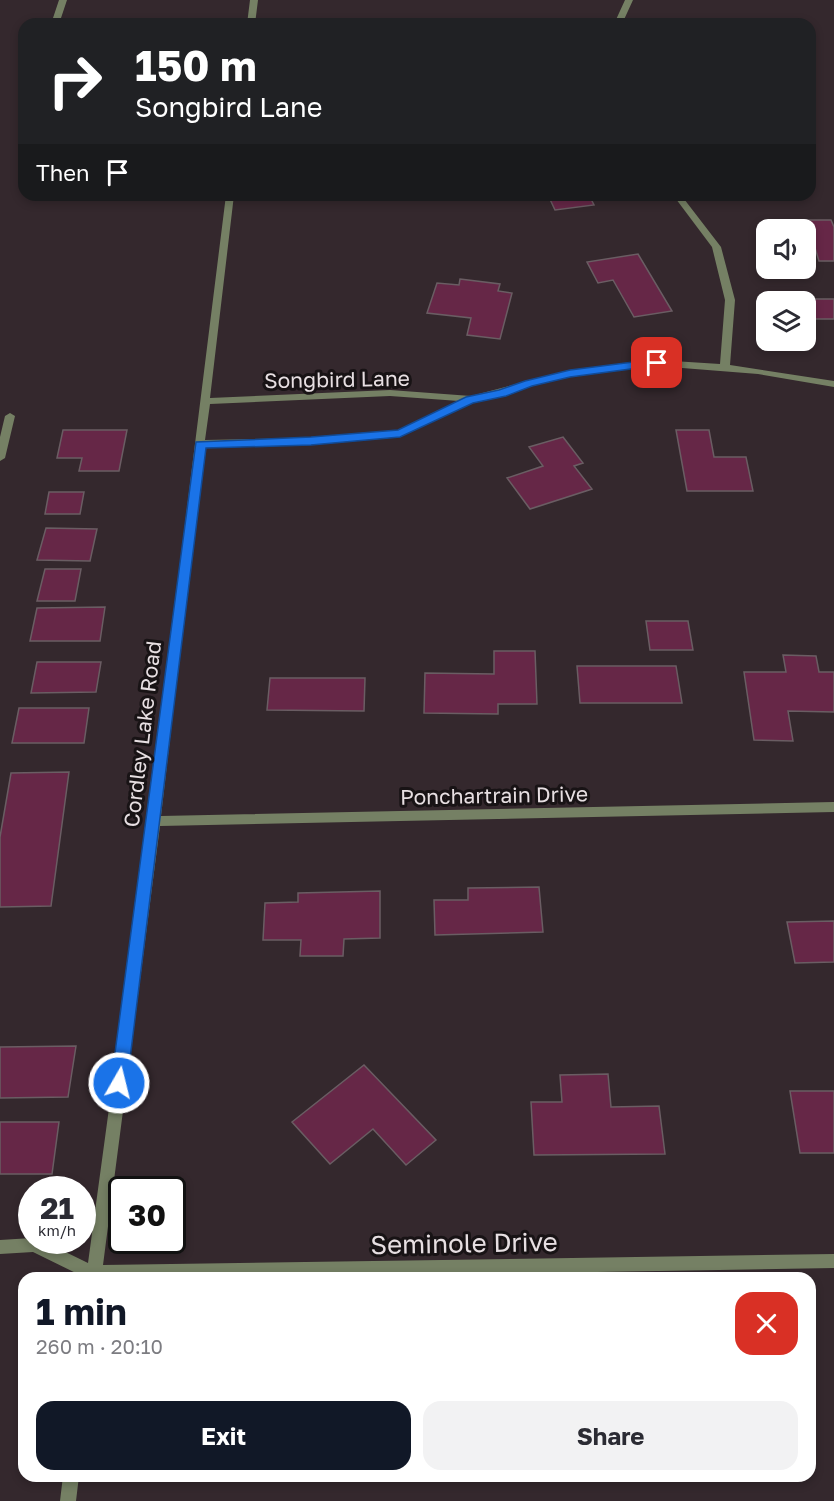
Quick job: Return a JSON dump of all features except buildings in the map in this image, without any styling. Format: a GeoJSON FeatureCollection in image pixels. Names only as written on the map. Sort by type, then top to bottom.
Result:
{"type":"FeatureCollection","features":[{"type":"Feature","properties":{"kind":"street"},"geometry":{"type":"LineString","coordinates":[[57,18],[63,0]]}},
{"type":"Feature","properties":{"kind":"street"},"geometry":{"type":"LineString","coordinates":[[252,18],[254,0]]}},
{"type":"Feature","properties":{"kind":"street"},"geometry":{"type":"LineString","coordinates":[[621,18],[629,0]]}},
{"type":"Feature","properties":{"kind":"street","name":"Cordley Lake Road"},"geometry":{"type":"LineString","coordinates":[[94,1272],[154,821],[229,201]]}},
{"type":"Feature","properties":{"kind":"street"},"geometry":{"type":"LineString","coordinates":[[681,201],[716,247],[730,300],[725,367]]}},
{"type":"Feature","properties":{"kind":"street","name":"Songbird Lane"},"geometry":{"type":"LineString","coordinates":[[201,444],[311,441],[400,433],[470,400],[570,373],[657,363],[725,367],[834,384]]}},
{"type":"Feature","properties":{"kind":"street","name":"Songbird Lane"},"geometry":{"type":"LineString","coordinates":[[206,401],[390,393],[470,400]]}},
{"type":"Feature","properties":{"kind":"street"},"geometry":{"type":"LineString","coordinates":[[0,458],[10,416]]}},
{"type":"Feature","properties":{"kind":"street","name":"Ponchartrain Drive"},"geometry":{"type":"LineString","coordinates":[[154,821],[834,807]]}},
{"type":"Feature","properties":{"kind":"street"},"geometry":{"type":"LineString","coordinates":[[0,1246],[34,1245],[88,1272]]}},
{"type":"Feature","properties":{"kind":"street","name":"Seminole Drive"},"geometry":{"type":"LineString","coordinates":[[253,1272],[834,1261]]}},
{"type":"Feature","properties":{"kind":"street"},"geometry":{"type":"LineString","coordinates":[[68,1501],[70,1482]]}},
{"type":"Feature","properties":{"kind":"route"},"geometry":{"type":"LineString","coordinates":[[119,1083],[201,444],[311,441],[400,433],[470,400],[502,393],[529,383],[570,373],[657,363]]}}]}
